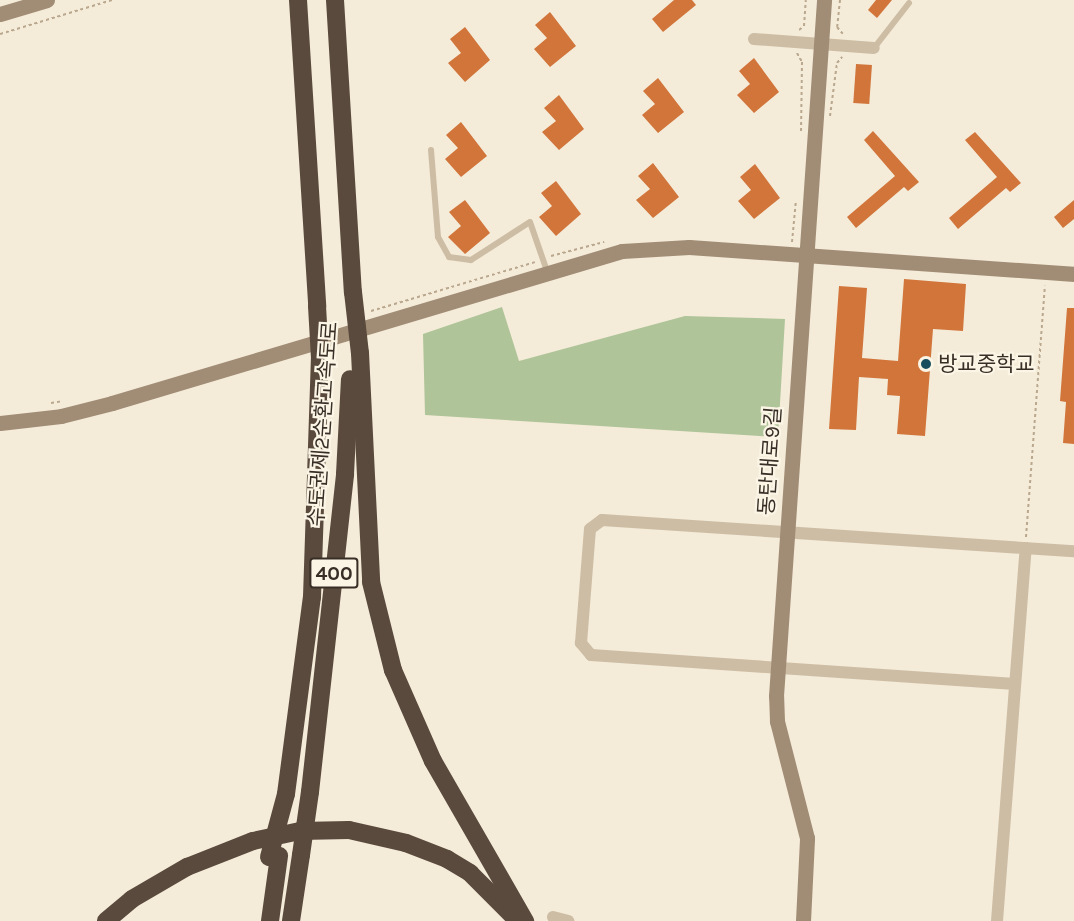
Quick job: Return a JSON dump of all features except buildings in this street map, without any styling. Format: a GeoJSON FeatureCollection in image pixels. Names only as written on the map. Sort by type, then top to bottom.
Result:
{"type":"FeatureCollection","features":[{"type":"Feature","properties":{"kind":"highway","name":"수도권제2순환고속도로"},"geometry":{"type":"LineString","coordinates":[[274,857],[286,794],[312,597],[320,358],[298,0]]}},
{"type":"Feature","properties":{"kind":"highway"},"geometry":{"type":"LineString","coordinates":[[335,0],[355,353],[371,582],[393,670],[433,761],[525,921]]}},
{"type":"Feature","properties":{"kind":"highway","name":"수도권제2순환고속도로"},"geometry":{"type":"LineString","coordinates":[[291,921],[310,792],[345,474],[355,353]]}},
{"type":"Feature","properties":{"kind":"highway"},"geometry":{"type":"LineString","coordinates":[[106,921],[132,899],[187,867],[254,841],[300,831],[349,830],[406,843],[447,859],[470,873],[518,921]]}},
{"type":"Feature","properties":{"kind":"highway"},"geometry":{"type":"LineString","coordinates":[[258,921],[274,857]]}},
{"type":"Feature","properties":{"kind":"highway"},"geometry":{"type":"LineString","coordinates":[[270,921],[274,857]]}},
{"type":"Feature","properties":{"kind":"street"},"geometry":{"type":"LineString","coordinates":[[0,14],[47,0]]}},
{"type":"Feature","properties":{"kind":"street","name":"동탄대로9길"},"geometry":{"type":"LineString","coordinates":[[803,921],[807,838],[777,721],[777,668],[804,255],[823,45],[824,0]]}},
{"type":"Feature","properties":{"kind":"street"},"geometry":{"type":"LineString","coordinates":[[754,39],[874,48]]}},
{"type":"Feature","properties":{"kind":"street"},"geometry":{"type":"LineString","coordinates":[[0,423],[61,416],[112,403],[547,271],[649,248],[804,255],[1074,274]]}},
{"type":"Feature","properties":{"kind":"street"},"geometry":{"type":"LineString","coordinates":[[1015,684],[591,656],[581,643],[594,523],[787,532],[1074,551]]}},
{"type":"Feature","properties":{"kind":"street"},"geometry":{"type":"LineString","coordinates":[[997,921],[1026,548]]}},
{"type":"Feature","properties":{"kind":"street"},"geometry":{"type":"LineString","coordinates":[[553,917],[568,921]]}},
{"type":"Feature","properties":{"kind":"lane"},"geometry":{"type":"LineString","coordinates":[[874,48],[909,3]]}},
{"type":"Feature","properties":{"kind":"lane"},"geometry":{"type":"LineString","coordinates":[[431,150],[438,237],[450,257],[471,260],[530,222],[547,271]]}},
{"type":"Feature","properties":{"kind":"path"},"geometry":{"type":"LineString","coordinates":[[0,33],[112,0]]}},
{"type":"Feature","properties":{"kind":"path"},"geometry":{"type":"LineString","coordinates":[[799,30],[804,26],[806,0]]}},
{"type":"Feature","properties":{"kind":"path"},"geometry":{"type":"LineString","coordinates":[[840,0],[837,27],[844,34]]}},
{"type":"Feature","properties":{"kind":"path"},"geometry":{"type":"LineString","coordinates":[[797,56],[802,62],[802,139]]}},
{"type":"Feature","properties":{"kind":"path"},"geometry":{"type":"LineString","coordinates":[[829,122],[837,63],[842,58]]}},
{"type":"Feature","properties":{"kind":"path"},"geometry":{"type":"LineString","coordinates":[[781,241],[792,242],[796,196]]}},
{"type":"Feature","properties":{"kind":"path"},"geometry":{"type":"LineString","coordinates":[[365,313],[608,241]]}},
{"type":"Feature","properties":{"kind":"path"},"geometry":{"type":"LineString","coordinates":[[1026,548],[1045,286]]}},
{"type":"Feature","properties":{"kind":"path"},"geometry":{"type":"LineString","coordinates":[[42,405],[69,400]]}},
{"type":"Feature","properties":{"kind":"green space"},"geometry":{"type":"Polygon","coordinates":[[[502,307],[519,361],[685,316],[785,319],[778,437],[425,415],[423,334],[502,307]]]}},
{"type":"Feature","properties":{"kind":"place","name":"방교중학교"},"geometry":{"type":"Point","coordinates":[926,364]}}]}
